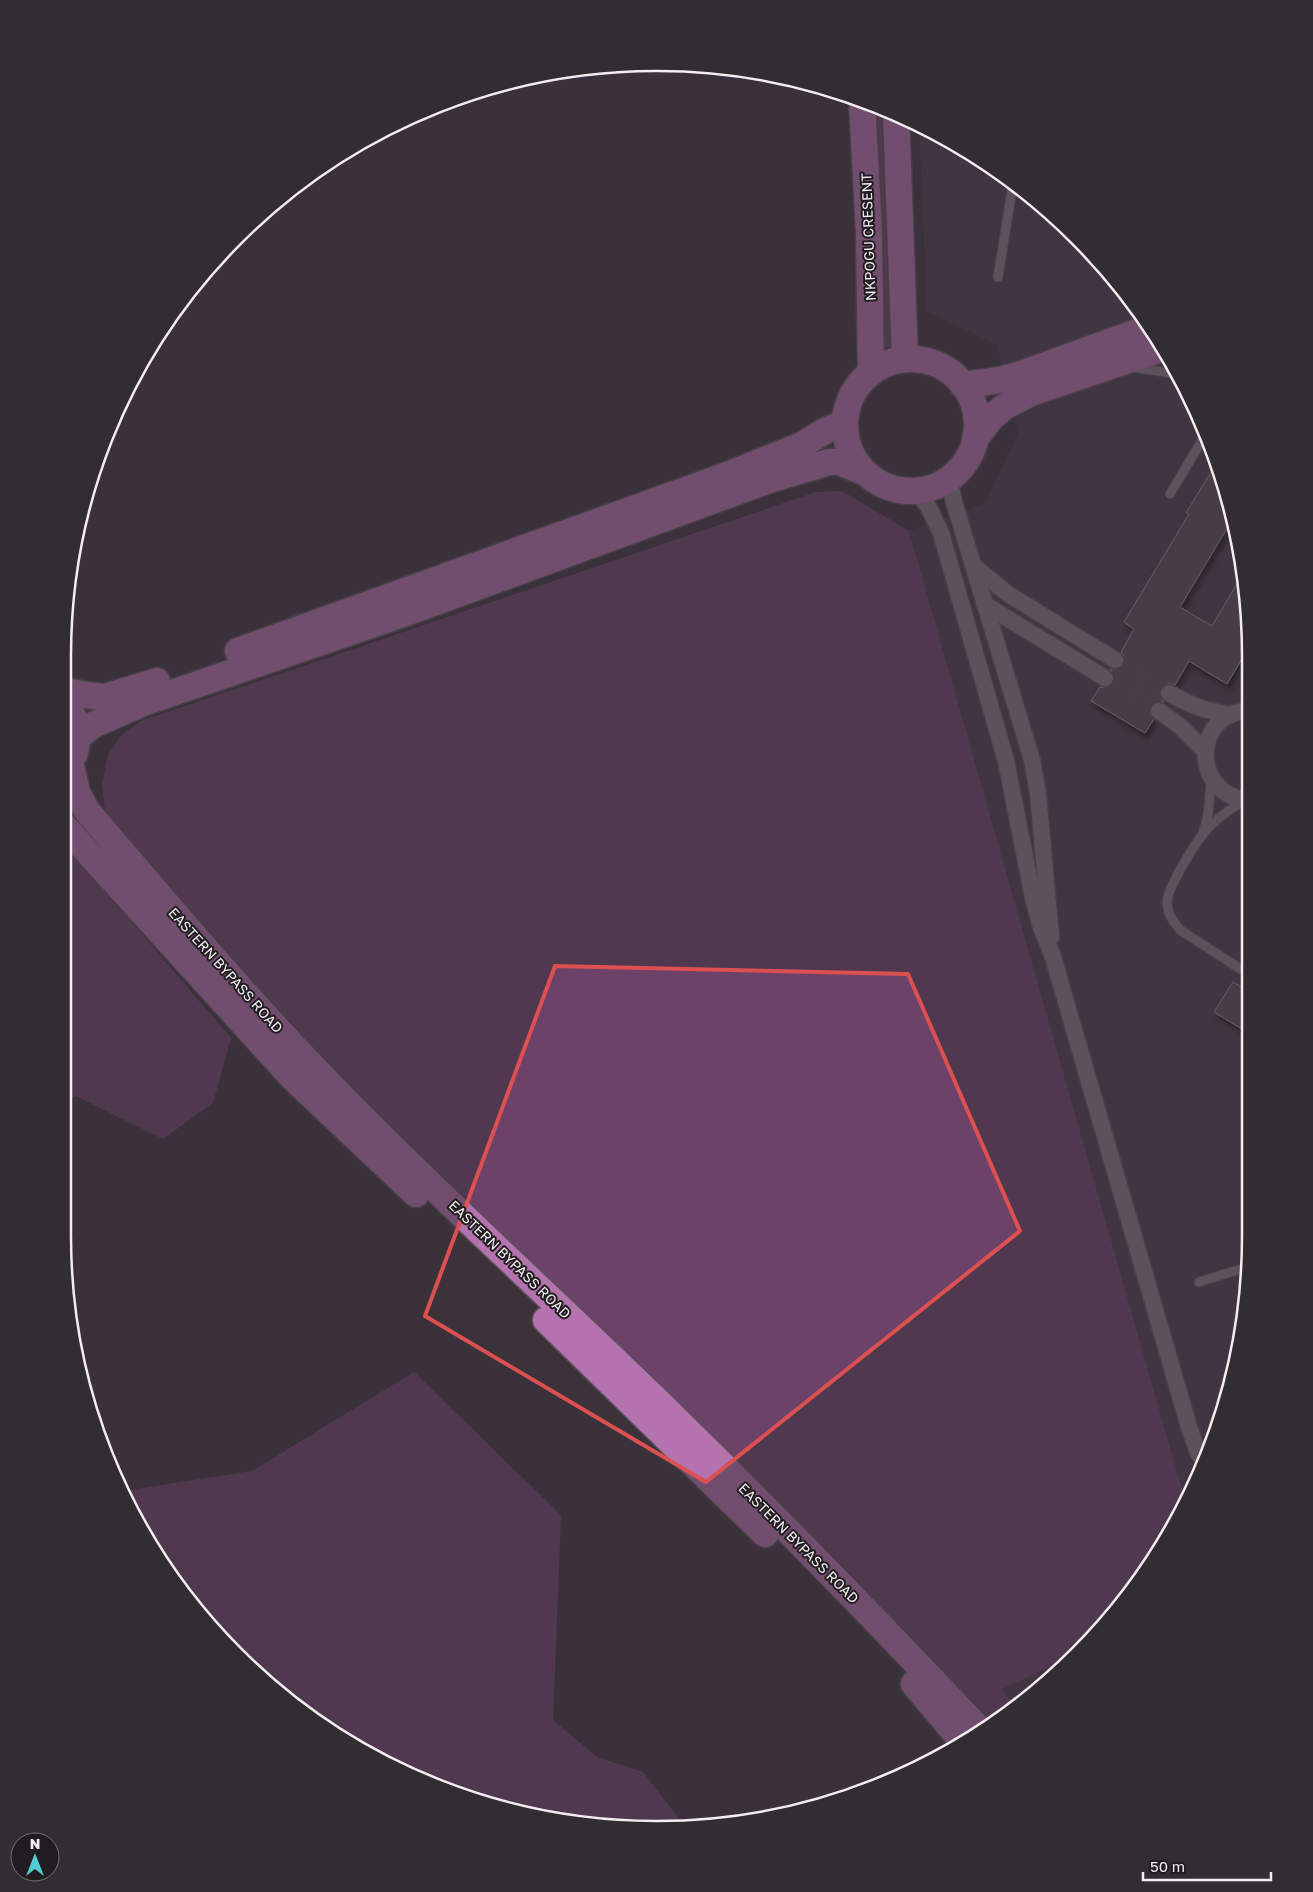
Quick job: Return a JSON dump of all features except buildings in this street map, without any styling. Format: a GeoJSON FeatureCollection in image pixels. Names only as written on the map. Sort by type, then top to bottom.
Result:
{"type":"FeatureCollection","features":[{"type":"Feature","properties":{"kind":"main road","name":"NKPOGU CRESENT"},"geometry":{"type":"LineString","coordinates":[[862,109],[868,233],[871,373]]}},
{"type":"Feature","properties":{"kind":"main road"},"geometry":{"type":"LineString","coordinates":[[896,123],[905,360]]}},
{"type":"Feature","properties":{"kind":"main road"},"geometry":{"type":"LineString","coordinates":[[964,386],[1000,380],[1024,373],[1142,330]]}},
{"type":"Feature","properties":{"kind":"main road"},"geometry":{"type":"LineString","coordinates":[[975,439],[991,418],[1004,407],[1031,392],[1155,351]]}},
{"type":"Feature","properties":{"kind":"main road"},"geometry":{"type":"LineString","coordinates":[[905,360],[919,360],[938,365],[955,376],[964,386],[974,406],[977,428],[975,439],[965,462],[949,479],[936,485],[916,490],[888,486],[876,481],[866,473],[854,458],[845,432],[847,408],[852,394],[860,383],[881,366],[905,360]]}},
{"type":"Feature","properties":{"kind":"main road"},"geometry":{"type":"LineString","coordinates":[[71,692],[105,697],[151,683],[722,477],[802,445],[823,432],[845,422]]}},
{"type":"Feature","properties":{"kind":"main road"},"geometry":{"type":"LineString","coordinates":[[77,738],[93,725],[142,703],[406,613],[769,480],[829,462],[839,462],[866,473]]}},
{"type":"Feature","properties":{"kind":"main road"},"geometry":{"type":"LineString","coordinates":[[71,714],[74,719],[77,738],[71,758]]}},
{"type":"Feature","properties":{"kind":"main road","name":"EASTERN BYPASS ROAD"},"geometry":{"type":"LineString","coordinates":[[71,781],[87,811],[241,989],[306,1059],[408,1162],[660,1404],[771,1514],[976,1726]]}},
{"type":"Feature","properties":{"kind":"main road","name":"EASTERN BYPASS ROAD"},"geometry":{"type":"LineString","coordinates":[[71,834],[293,1078],[485,1259],[804,1572],[903,1672],[958,1736]]}},
{"type":"Feature","properties":{"kind":"street"},"geometry":{"type":"LineString","coordinates":[[949,479],[1032,760],[1038,794],[1053,957]]}},
{"type":"Feature","properties":{"kind":"street"},"geometry":{"type":"LineString","coordinates":[[916,490],[929,508],[941,533],[1006,761],[1040,927],[1053,957],[1189,1428],[1199,1455]]}},
{"type":"Feature","properties":{"kind":"street"},"geometry":{"type":"LineString","coordinates":[[974,567],[1008,594],[1115,660]]}},
{"type":"Feature","properties":{"kind":"street"},"geometry":{"type":"LineString","coordinates":[[955,581],[986,606],[1105,678]]}},
{"type":"Feature","properties":{"kind":"street"},"geometry":{"type":"LineString","coordinates":[[1170,693],[1192,706],[1208,712],[1242,711]]}},
{"type":"Feature","properties":{"kind":"street"},"geometry":{"type":"LineString","coordinates":[[1159,711],[1180,726],[1205,751]]}},
{"type":"Feature","properties":{"kind":"street"},"geometry":{"type":"LineString","coordinates":[[1242,712],[1218,723],[1209,736],[1205,751],[1206,766],[1211,778],[1224,792],[1242,799]]}},
{"type":"Feature","properties":{"kind":"lane"},"geometry":{"type":"LineString","coordinates":[[998,277],[1012,191]]}},
{"type":"Feature","properties":{"kind":"lane"},"geometry":{"type":"LineString","coordinates":[[1115,364],[1167,372]]}},
{"type":"Feature","properties":{"kind":"lane"},"geometry":{"type":"LineString","coordinates":[[1170,494],[1201,442]]}},
{"type":"Feature","properties":{"kind":"lane"},"geometry":{"type":"LineString","coordinates":[[1211,778],[1208,815],[1203,834],[1173,883],[1167,902],[1173,922],[1180,930],[1242,970]]}},
{"type":"Feature","properties":{"kind":"lane"},"geometry":{"type":"LineString","coordinates":[[1203,834],[1231,809],[1242,803]]}},
{"type":"Feature","properties":{"kind":"lane"},"geometry":{"type":"LineString","coordinates":[[1199,1282],[1240,1269]]}},
{"type":"Feature","properties":{"kind":"highlighted area"},"geometry":{"type":"Polygon","coordinates":[[[555,966],[908,974],[1020,1231],[706,1482],[425,1316],[555,966]]]}},
{"type":"Feature","properties":{"kind":"shaded area"},"geometry":{"type":"Polygon","coordinates":[[[874,114],[881,117],[890,326],[896,345],[880,349],[874,114]]]}},
{"type":"Feature","properties":{"kind":"shaded area"},"geometry":{"type":"Polygon","coordinates":[[[919,134],[982,170],[1013,192],[1070,243],[1121,300],[1163,364],[1197,433],[1211,468],[1231,542],[1237,580],[1242,656],[1242,1235],[1237,1312],[1231,1350],[1211,1424],[1182,1491],[909,531],[986,503],[1018,432],[997,345],[927,311],[919,134]]]}},
{"type":"Feature","properties":{"kind":"shaded area"},"geometry":{"type":"Polygon","coordinates":[[[842,491],[909,531],[1182,1491],[1143,1561],[1097,1621],[1053,1665],[1002,1689],[1012,1701],[981,1723],[390,1144],[141,868],[105,810],[102,784],[108,755],[122,734],[141,721],[816,492],[842,491]]]}},
{"type":"Feature","properties":{"kind":"shaded area"},"geometry":{"type":"Polygon","coordinates":[[[71,851],[231,1038],[213,1103],[163,1139],[76,1096],[71,1098],[71,851]]]}},
{"type":"Feature","properties":{"kind":"shaded area"},"geometry":{"type":"Polygon","coordinates":[[[414,1372],[561,1515],[553,1720],[597,1757],[643,1772],[680,1820],[656,1821],[580,1816],[542,1810],[468,1790],[398,1760],[364,1742],[300,1700],[243,1649],[192,1592],[150,1528],[130,1490],[252,1471],[414,1372]]]}},
{"type":"Feature","properties":{"kind":"shaded area"},"geometry":{"type":"Polygon","coordinates":[[[1054,1665],[1011,1701],[1001,1689],[1054,1665]]]}},
{"type":"Feature","properties":{"kind":"tunnel"},"geometry":{"type":"LineString","coordinates":[[1115,660],[1169,693]]}},
{"type":"Feature","properties":{"kind":"tunnel"},"geometry":{"type":"LineString","coordinates":[[1105,678],[1159,711]]}}]}
